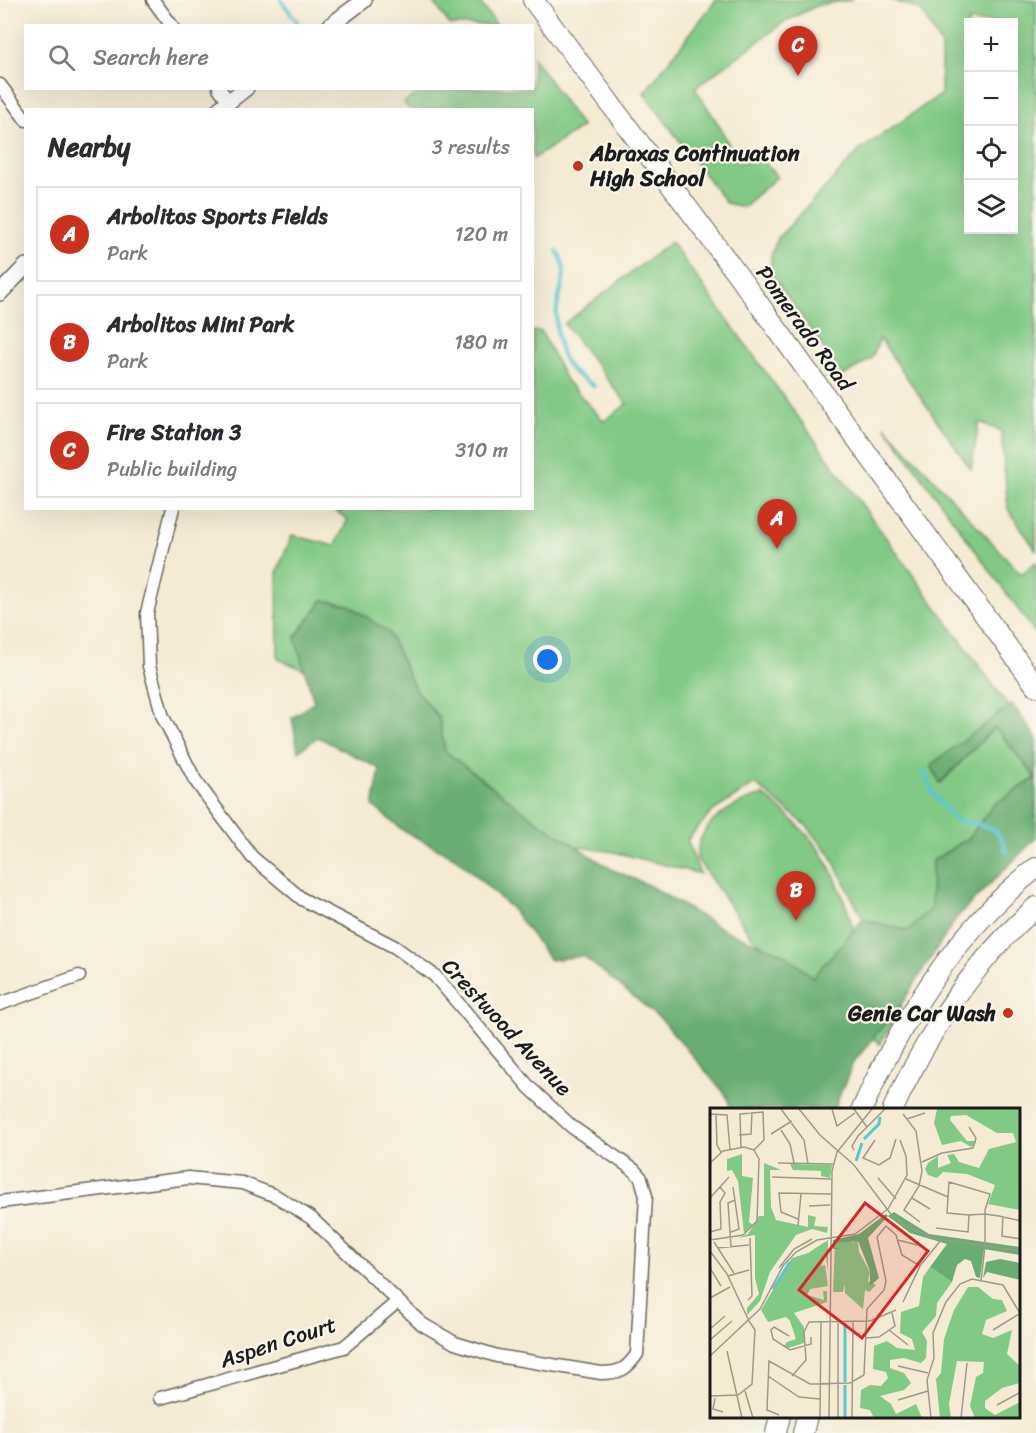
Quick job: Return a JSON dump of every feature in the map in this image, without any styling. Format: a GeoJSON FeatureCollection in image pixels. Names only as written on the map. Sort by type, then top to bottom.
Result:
{"type":"FeatureCollection","features":[{"type":"Feature","properties":{"kind":"main road","name":"Pomerado Road"},"geometry":{"type":"LineString","coordinates":[[533,0],[737,274],[1036,686]]}},
{"type":"Feature","properties":{"kind":"main road"},"geometry":{"type":"LineString","coordinates":[[862,1108],[896,1038],[943,965],[994,907],[1036,867]]}},
{"type":"Feature","properties":{"kind":"main road"},"geometry":{"type":"LineString","coordinates":[[893,1108],[921,1052],[950,1006],[1001,942],[1036,907]]}},
{"type":"Feature","properties":{"kind":"main road"},"geometry":{"type":"LineString","coordinates":[[776,1433],[780,1418]]}},
{"type":"Feature","properties":{"kind":"main road"},"geometry":{"type":"LineString","coordinates":[[803,1433],[807,1418]]}},
{"type":"Feature","properties":{"kind":"street"},"geometry":{"type":"LineString","coordinates":[[153,0],[171,24]]}},
{"type":"Feature","properties":{"kind":"street"},"geometry":{"type":"LineString","coordinates":[[333,24],[364,0]]}},
{"type":"Feature","properties":{"kind":"street"},"geometry":{"type":"LineString","coordinates":[[0,85],[24,117]]}},
{"type":"Feature","properties":{"kind":"street"},"geometry":{"type":"LineString","coordinates":[[220,90],[224,106],[244,90]]}},
{"type":"Feature","properties":{"kind":"street"},"geometry":{"type":"LineString","coordinates":[[0,293],[24,268]]}},
{"type":"Feature","properties":{"kind":"street","name":"Crestwood Avenue"},"geometry":{"type":"LineString","coordinates":[[173,510],[147,614],[149,666],[164,717],[195,780],[252,857],[302,899],[395,947],[435,976],[529,1087],[572,1127],[625,1162],[641,1178],[646,1196],[640,1326],[637,1354],[629,1367],[617,1373],[601,1373],[497,1356],[455,1343],[422,1324],[397,1302]]}},
{"type":"Feature","properties":{"kind":"street"},"geometry":{"type":"LineString","coordinates":[[0,1004],[79,976]]}},
{"type":"Feature","properties":{"kind":"street"},"geometry":{"type":"LineString","coordinates":[[0,1202],[188,1178],[242,1183],[276,1196],[311,1218],[397,1302]]}},
{"type":"Feature","properties":{"kind":"street","name":"Aspen Court"},"geometry":{"type":"LineString","coordinates":[[160,1398],[344,1347],[397,1302]]}},
{"type":"Feature","properties":{"kind":"green space"},"geometry":{"type":"Polygon","coordinates":[[[432,0],[478,0],[496,24],[449,24],[432,0]]]}},
{"type":"Feature","properties":{"kind":"green space"},"geometry":{"type":"Polygon","coordinates":[[[716,0],[852,0],[818,5],[786,21],[695,88],[720,127],[738,163],[761,158],[777,177],[743,207],[726,203],[644,93],[716,0]]]}},
{"type":"Feature","properties":{"kind":"green space"},"geometry":{"type":"Polygon","coordinates":[[[892,0],[1036,0],[1036,550],[1008,509],[1001,431],[979,422],[971,469],[880,339],[871,359],[843,376],[771,273],[771,255],[778,238],[860,150],[941,94],[941,46],[921,10],[892,0]]]}},
{"type":"Feature","properties":{"kind":"green space"},"geometry":{"type":"Polygon","coordinates":[[[534,58],[582,127],[534,158],[534,108],[409,108],[404,103],[423,90],[534,90],[534,58]]]}},
{"type":"Feature","properties":{"kind":"green space"},"geometry":{"type":"Polygon","coordinates":[[[671,242],[1009,707],[941,783],[995,727],[1036,778],[993,805],[969,838],[932,861],[931,908],[908,931],[863,919],[830,854],[807,826],[755,784],[713,811],[687,840],[700,874],[614,852],[575,846],[534,819],[445,751],[439,718],[415,689],[388,632],[349,605],[323,600],[295,637],[305,670],[278,659],[277,572],[292,535],[335,546],[348,519],[334,510],[534,510],[534,331],[541,331],[566,380],[604,421],[627,404],[564,324],[671,242]]]}},
{"type":"Feature","properties":{"kind":"green space"},"geometry":{"type":"Polygon","coordinates":[[[885,426],[1021,574],[1036,562],[1036,634],[885,426]]]}},
{"type":"Feature","properties":{"kind":"green space"},"geometry":{"type":"Polygon","coordinates":[[[323,600],[349,605],[388,632],[415,689],[439,718],[445,751],[534,819],[611,869],[648,885],[724,930],[782,953],[813,977],[863,919],[908,931],[931,908],[932,861],[969,838],[993,805],[1036,778],[1036,838],[957,917],[904,1000],[853,1063],[834,1108],[731,1108],[726,1095],[662,1020],[583,956],[550,960],[512,909],[456,858],[404,831],[373,806],[380,769],[318,737],[298,751],[292,718],[314,702],[295,638],[323,600]]]}},
{"type":"Feature","properties":{"kind":"green space"},"geometry":{"type":"Polygon","coordinates":[[[1012,704],[1036,737],[1036,778],[995,727],[940,783],[931,765],[1012,704]]]}},
{"type":"Feature","properties":{"kind":"green space"},"geometry":{"type":"Polygon","coordinates":[[[763,795],[796,823],[824,857],[841,893],[863,955],[871,969],[902,1006],[880,1044],[751,936],[697,859],[698,847],[709,825],[739,803],[763,795]]]}},
{"type":"Feature","properties":{"kind":"waterway"},"geometry":{"type":"LineString","coordinates":[[281,0],[298,23]]}},
{"type":"Feature","properties":{"kind":"waterway"},"geometry":{"type":"LineString","coordinates":[[557,251],[564,272],[556,316],[560,349],[571,370],[594,386]]}},
{"type":"Feature","properties":{"kind":"waterway"},"geometry":{"type":"LineString","coordinates":[[925,771],[932,792],[955,820],[994,830],[999,835],[1006,851]]}},
{"type":"Feature","properties":{"kind":"place","name":"Fire Station 3"},"geometry":{"type":"Point","coordinates":[798,76]}},
{"type":"Feature","properties":{"kind":"place","name":"Abraxas Continuation High School"},"geometry":{"type":"Point","coordinates":[578,166]}},
{"type":"Feature","properties":{"kind":"place","name":"Arbolitos Sports Fields"},"geometry":{"type":"Point","coordinates":[777,549]}},
{"type":"Feature","properties":{"kind":"place","name":"Arbolitos Mini Park"},"geometry":{"type":"Point","coordinates":[796,921]}},
{"type":"Feature","properties":{"kind":"place","name":"Genie Car Wash"},"geometry":{"type":"Point","coordinates":[1008,1013]}}]}
